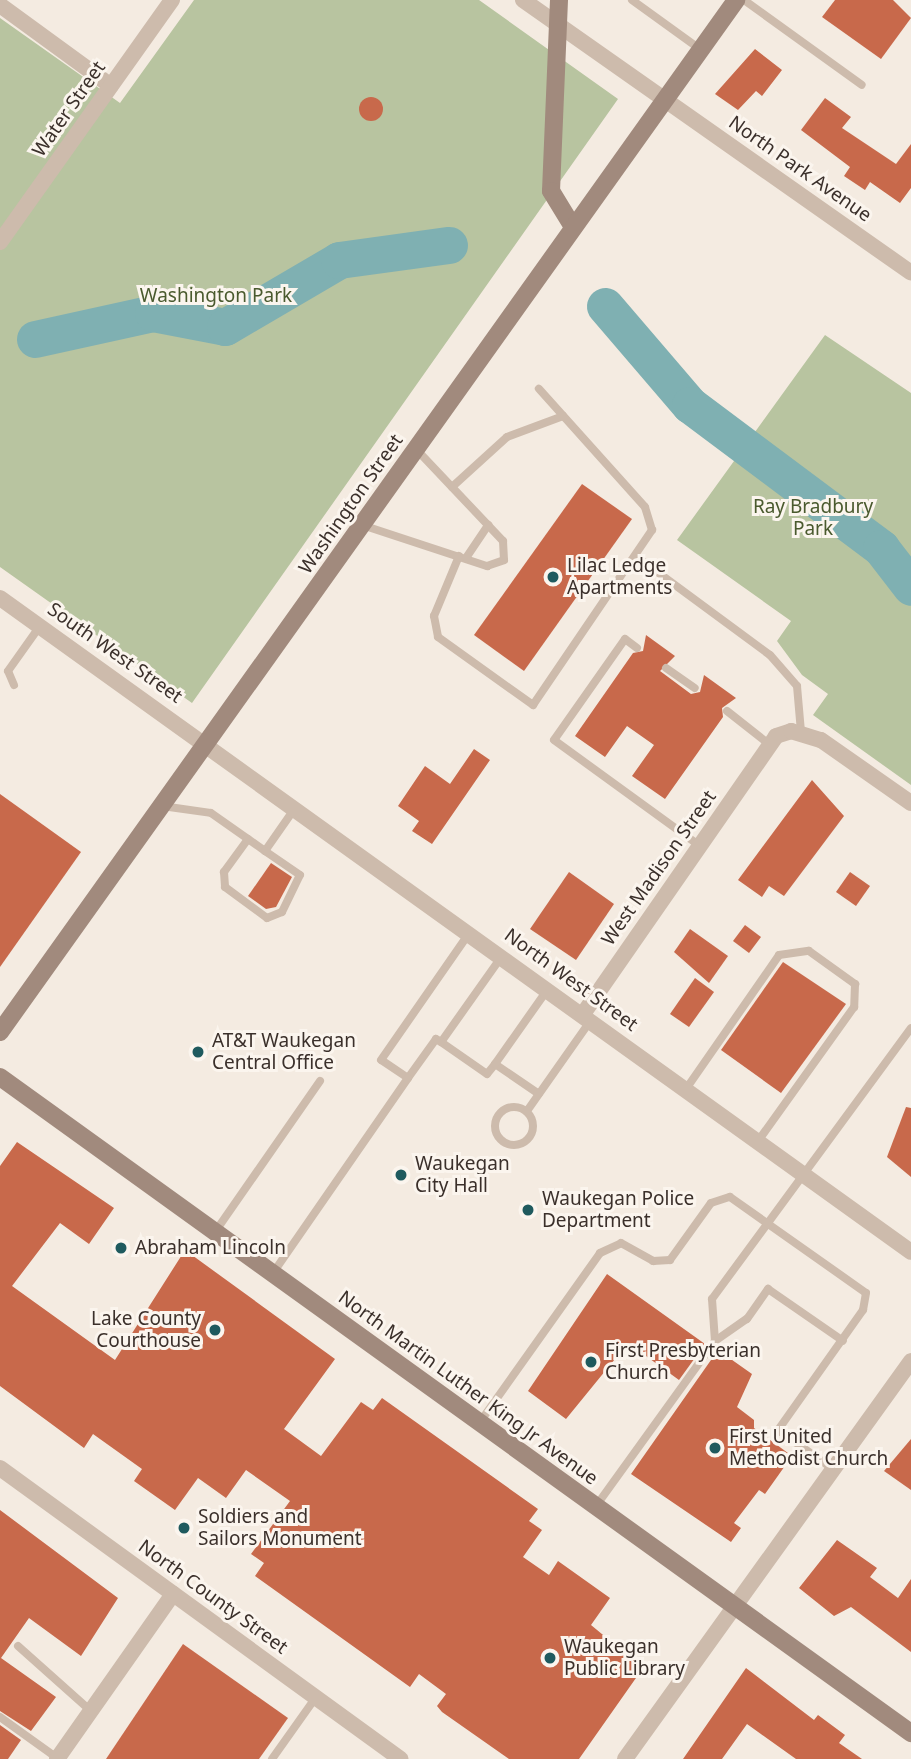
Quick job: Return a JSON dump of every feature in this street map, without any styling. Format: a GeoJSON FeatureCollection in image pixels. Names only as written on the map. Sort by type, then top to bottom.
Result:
{"type":"FeatureCollection","features":[{"type":"Feature","properties":{"kind":"street","name":"Water Street"},"geometry":{"type":"LineString","coordinates":[[0,242],[172,0]]}},
{"type":"Feature","properties":{"kind":"street","name":"North Park Avenue"},"geometry":{"type":"LineString","coordinates":[[523,0],[911,273]]}},
{"type":"Feature","properties":{"kind":"street"},"geometry":{"type":"LineString","coordinates":[[559,0],[551,191],[573,227]]}},
{"type":"Feature","properties":{"kind":"street","name":"Washington Street"},"geometry":{"type":"LineString","coordinates":[[0,1032],[736,0]]}},
{"type":"Feature","properties":{"kind":"street"},"geometry":{"type":"LineString","coordinates":[[0,5],[111,86]]}},
{"type":"Feature","properties":{"kind":"street","name":"South West Street"},"geometry":{"type":"LineString","coordinates":[[0,597],[207,742]]}},
{"type":"Feature","properties":{"kind":"street"},"geometry":{"type":"LineString","coordinates":[[770,745],[776,736],[801,732],[911,803]]}},
{"type":"Feature","properties":{"kind":"street","name":"North West Street"},"geometry":{"type":"LineString","coordinates":[[207,742],[911,1252]]}},
{"type":"Feature","properties":{"kind":"street","name":"West Madison Street"},"geometry":{"type":"LineString","coordinates":[[587,1017],[770,745]]}},
{"type":"Feature","properties":{"kind":"street","name":"North Martin Luther King Jr Avenue"},"geometry":{"type":"LineString","coordinates":[[0,1077],[911,1733]]}},
{"type":"Feature","properties":{"kind":"street"},"geometry":{"type":"LineString","coordinates":[[625,1759],[911,1361]]}},
{"type":"Feature","properties":{"kind":"street","name":"North County Street"},"geometry":{"type":"LineString","coordinates":[[0,1468],[401,1759]]}},
{"type":"Feature","properties":{"kind":"street"},"geometry":{"type":"LineString","coordinates":[[58,1759],[173,1594]]}},
{"type":"Feature","properties":{"kind":"lane"},"geometry":{"type":"LineString","coordinates":[[632,0],[701,50]]}},
{"type":"Feature","properties":{"kind":"lane"},"geometry":{"type":"LineString","coordinates":[[744,0],[862,85]]}},
{"type":"Feature","properties":{"kind":"lane"},"geometry":{"type":"LineString","coordinates":[[488,525],[462,557],[434,616],[438,637],[533,705],[649,539],[650,514],[539,389]]}},
{"type":"Feature","properties":{"kind":"lane"},"geometry":{"type":"LineString","coordinates":[[452,486],[508,437],[563,416]]}},
{"type":"Feature","properties":{"kind":"lane"},"geometry":{"type":"LineString","coordinates":[[361,525],[492,566],[504,560],[503,541],[416,449]]}},
{"type":"Feature","properties":{"kind":"lane"},"geometry":{"type":"LineString","coordinates":[[636,557],[770,655],[796,686],[801,732]]}},
{"type":"Feature","properties":{"kind":"lane"},"geometry":{"type":"LineString","coordinates":[[14,685],[8,671],[40,625]]}},
{"type":"Feature","properties":{"kind":"lane"},"geometry":{"type":"LineString","coordinates":[[638,648],[625,639],[555,740],[700,846]]}},
{"type":"Feature","properties":{"kind":"lane"},"geometry":{"type":"LineString","coordinates":[[666,668],[695,688]]}},
{"type":"Feature","properties":{"kind":"lane"},"geometry":{"type":"LineString","coordinates":[[727,711],[770,745]]}},
{"type":"Feature","properties":{"kind":"lane"},"geometry":{"type":"LineString","coordinates":[[162,806],[211,813],[300,875],[282,912],[267,918],[225,887],[224,872],[248,839]]}},
{"type":"Feature","properties":{"kind":"lane"},"geometry":{"type":"LineString","coordinates":[[265,851],[296,807]]}},
{"type":"Feature","properties":{"kind":"lane"},"geometry":{"type":"LineString","coordinates":[[408,1078],[381,1060],[470,932]]}},
{"type":"Feature","properties":{"kind":"lane"},"geometry":{"type":"LineString","coordinates":[[686,1089],[779,955],[809,951],[855,985],[855,1007],[758,1141]]}},
{"type":"Feature","properties":{"kind":"lane"},"geometry":{"type":"LineString","coordinates":[[441,1042],[502,956]]}},
{"type":"Feature","properties":{"kind":"lane"},"geometry":{"type":"LineString","coordinates":[[272,1273],[436,1039],[487,1074],[548,989]]}},
{"type":"Feature","properties":{"kind":"lane"},"geometry":{"type":"LineString","coordinates":[[527,1111],[587,1017]]}},
{"type":"Feature","properties":{"kind":"lane"},"geometry":{"type":"LineString","coordinates":[[715,1341],[712,1299],[801,1172],[911,1028]]}},
{"type":"Feature","properties":{"kind":"lane"},"geometry":{"type":"LineString","coordinates":[[495,1064],[538,1094]]}},
{"type":"Feature","properties":{"kind":"lane"},"geometry":{"type":"LineString","coordinates":[[215,1232],[320,1082]]}},
{"type":"Feature","properties":{"kind":"lane"},"geometry":{"type":"LineString","coordinates":[[503,1111],[527,1111],[534,1128],[528,1139],[511,1145],[500,1139],[496,1122],[503,1111]]}},
{"type":"Feature","properties":{"kind":"lane"},"geometry":{"type":"LineString","coordinates":[[480,1422],[600,1253],[621,1243],[653,1261],[670,1261],[711,1203],[730,1197],[866,1293],[843,1341],[778,1430],[833,1469]]}},
{"type":"Feature","properties":{"kind":"lane"},"geometry":{"type":"LineString","coordinates":[[596,1506],[715,1341],[747,1318],[768,1289],[843,1341]]}},
{"type":"Feature","properties":{"kind":"lane"},"geometry":{"type":"LineString","coordinates":[[18,1646],[91,1711]]}},
{"type":"Feature","properties":{"kind":"lane"},"geometry":{"type":"LineString","coordinates":[[272,1759],[316,1697]]}},
{"type":"Feature","properties":{"kind":"lane"},"geometry":{"type":"LineString","coordinates":[[0,1717],[58,1759]]}},
{"type":"Feature","properties":{"kind":"green space","name":"Washington Park"},"geometry":{"type":"Polygon","coordinates":[[[194,0],[479,0],[618,99],[192,703],[0,567],[0,18],[120,103],[194,0]]]}},
{"type":"Feature","properties":{"kind":"green space","name":"Ray Bradbury Park"},"geometry":{"type":"Polygon","coordinates":[[[825,335],[911,393],[911,785],[813,715],[828,694],[802,675],[777,641],[791,621],[677,540],[825,335]]]}},
{"type":"Feature","properties":{"kind":"building"},"geometry":{"type":"Polygon","coordinates":[[[835,0],[893,0],[911,18],[881,59],[822,17],[835,0]]]}},
{"type":"Feature","properties":{"kind":"building"},"geometry":{"type":"Polygon","coordinates":[[[755,49],[782,70],[762,96],[756,91],[738,110],[715,94],[755,49]]]}},
{"type":"Feature","properties":{"kind":"building"},"geometry":{"type":"Polygon","coordinates":[[[371,97],[382,104],[383,109],[376,120],[371,121],[360,114],[359,109],[366,98],[371,97]]]}},
{"type":"Feature","properties":{"kind":"building"},"geometry":{"type":"Polygon","coordinates":[[[825,98],[851,117],[842,128],[896,164],[911,144],[911,188],[900,203],[870,182],[865,190],[844,176],[850,167],[801,130],[825,98]]]}},
{"type":"Feature","properties":{"kind":"building","name":"Lilac Ledge Apartments"},"geometry":{"type":"Polygon","coordinates":[[[582,484],[632,519],[524,671],[474,635],[582,484]]]}},
{"type":"Feature","properties":{"kind":"building"},"geometry":{"type":"Polygon","coordinates":[[[646,635],[675,656],[660,671],[691,694],[700,692],[704,675],[736,698],[722,708],[723,717],[665,799],[632,776],[654,745],[627,726],[605,757],[575,736],[633,653],[643,651],[646,635]]]}},
{"type":"Feature","properties":{"kind":"building"},"geometry":{"type":"Polygon","coordinates":[[[474,749],[490,760],[432,844],[412,831],[419,821],[398,806],[425,766],[450,784],[474,749]]]}},
{"type":"Feature","properties":{"kind":"building"},"geometry":{"type":"Polygon","coordinates":[[[812,780],[844,816],[784,896],[769,886],[762,897],[738,880],[812,780]]]}},
{"type":"Feature","properties":{"kind":"building"},"geometry":{"type":"Polygon","coordinates":[[[0,794],[81,852],[0,967],[0,794]]]}},
{"type":"Feature","properties":{"kind":"building"},"geometry":{"type":"Polygon","coordinates":[[[271,863],[292,877],[276,907],[266,909],[248,896],[271,863]]]}},
{"type":"Feature","properties":{"kind":"building"},"geometry":{"type":"Polygon","coordinates":[[[569,872],[614,904],[576,960],[530,929],[569,872]]]}},
{"type":"Feature","properties":{"kind":"building"},"geometry":{"type":"Polygon","coordinates":[[[850,872],[870,886],[856,906],[836,892],[850,872]]]}},
{"type":"Feature","properties":{"kind":"building"},"geometry":{"type":"Polygon","coordinates":[[[745,925],[761,937],[749,953],[733,941],[745,925]]]}},
{"type":"Feature","properties":{"kind":"building"},"geometry":{"type":"Polygon","coordinates":[[[690,929],[728,956],[709,983],[674,952],[690,929]]]}},
{"type":"Feature","properties":{"kind":"building"},"geometry":{"type":"Polygon","coordinates":[[[783,962],[846,1004],[781,1093],[721,1050],[783,962]]]}},
{"type":"Feature","properties":{"kind":"building"},"geometry":{"type":"Polygon","coordinates":[[[695,978],[714,992],[689,1027],[670,1014],[695,978]]]}},
{"type":"Feature","properties":{"kind":"building"},"geometry":{"type":"Polygon","coordinates":[[[906,1107],[911,1108],[911,1177],[887,1157],[906,1107]]]}},
{"type":"Feature","properties":{"kind":"building"},"geometry":{"type":"Polygon","coordinates":[[[17,1142],[114,1208],[89,1244],[60,1223],[12,1286],[115,1360],[185,1250],[335,1359],[284,1429],[321,1456],[361,1402],[373,1410],[382,1398],[538,1509],[529,1521],[542,1530],[523,1557],[549,1575],[558,1561],[610,1598],[591,1625],[643,1668],[579,1759],[509,1759],[442,1712],[437,1706],[446,1694],[419,1674],[410,1687],[255,1576],[264,1563],[251,1554],[290,1501],[246,1470],[226,1498],[198,1478],[175,1510],[134,1481],[142,1469],[93,1434],[84,1448],[0,1386],[0,1166],[17,1142]]]}},
{"type":"Feature","properties":{"kind":"building"},"geometry":{"type":"Polygon","coordinates":[[[607,1274],[705,1344],[679,1380],[628,1343],[566,1419],[528,1391],[607,1274]]]}},
{"type":"Feature","properties":{"kind":"building","name":"First United Methodist Church"},"geometry":{"type":"Polygon","coordinates":[[[718,1350],[752,1374],[737,1407],[754,1420],[754,1428],[792,1456],[765,1494],[759,1490],[734,1523],[741,1528],[731,1542],[631,1474],[718,1350]]]}},
{"type":"Feature","properties":{"kind":"building"},"geometry":{"type":"Polygon","coordinates":[[[911,1439],[911,1490],[884,1471],[911,1439]]]}},
{"type":"Feature","properties":{"kind":"building"},"geometry":{"type":"Polygon","coordinates":[[[0,1510],[118,1598],[81,1656],[29,1618],[1,1658],[56,1697],[31,1731],[0,1711],[0,1510]]]}},
{"type":"Feature","properties":{"kind":"building"},"geometry":{"type":"Polygon","coordinates":[[[837,1540],[877,1568],[870,1577],[898,1598],[911,1579],[911,1652],[851,1607],[834,1616],[799,1588],[837,1540]]]}},
{"type":"Feature","properties":{"kind":"building"},"geometry":{"type":"Polygon","coordinates":[[[183,1644],[288,1718],[259,1759],[106,1759],[183,1644]]]}},
{"type":"Feature","properties":{"kind":"building"},"geometry":{"type":"Polygon","coordinates":[[[746,1668],[814,1720],[818,1715],[845,1735],[839,1743],[862,1759],[796,1759],[747,1724],[722,1759],[683,1759],[746,1668]]]}},
{"type":"Feature","properties":{"kind":"building"},"geometry":{"type":"Polygon","coordinates":[[[0,1725],[21,1740],[8,1759],[0,1759],[0,1725]]]}},
{"type":"Feature","properties":{"kind":"waterway"},"geometry":{"type":"LineString","coordinates":[[35,339],[153,313],[225,327],[339,260],[449,245]]}},
{"type":"Feature","properties":{"kind":"waterway"},"geometry":{"type":"LineString","coordinates":[[605,306],[690,405],[881,548],[911,587]]}},
{"type":"Feature","properties":{"kind":"place","name":"Lilac Ledge Apartments"},"geometry":{"type":"Point","coordinates":[553,577]}},
{"type":"Feature","properties":{"kind":"place","name":"AT&T Waukegan Central Office"},"geometry":{"type":"Point","coordinates":[198,1052]}},
{"type":"Feature","properties":{"kind":"place","name":"Waukegan City Hall"},"geometry":{"type":"Point","coordinates":[401,1175]}},
{"type":"Feature","properties":{"kind":"place","name":"Waukegan Police Department"},"geometry":{"type":"Point","coordinates":[528,1210]}},
{"type":"Feature","properties":{"kind":"place","name":"Abraham Lincoln"},"geometry":{"type":"Point","coordinates":[121,1248]}},
{"type":"Feature","properties":{"kind":"place","name":"Lake County Courthouse"},"geometry":{"type":"Point","coordinates":[215,1330]}},
{"type":"Feature","properties":{"kind":"place","name":"First Presbyterian Church"},"geometry":{"type":"Point","coordinates":[591,1362]}},
{"type":"Feature","properties":{"kind":"place","name":"First United Methodist Church"},"geometry":{"type":"Point","coordinates":[715,1448]}},
{"type":"Feature","properties":{"kind":"place","name":"Soldiers and Sailors Monument"},"geometry":{"type":"Point","coordinates":[184,1528]}},
{"type":"Feature","properties":{"kind":"place","name":"Waukegan Public Library"},"geometry":{"type":"Point","coordinates":[550,1658]}}]}
